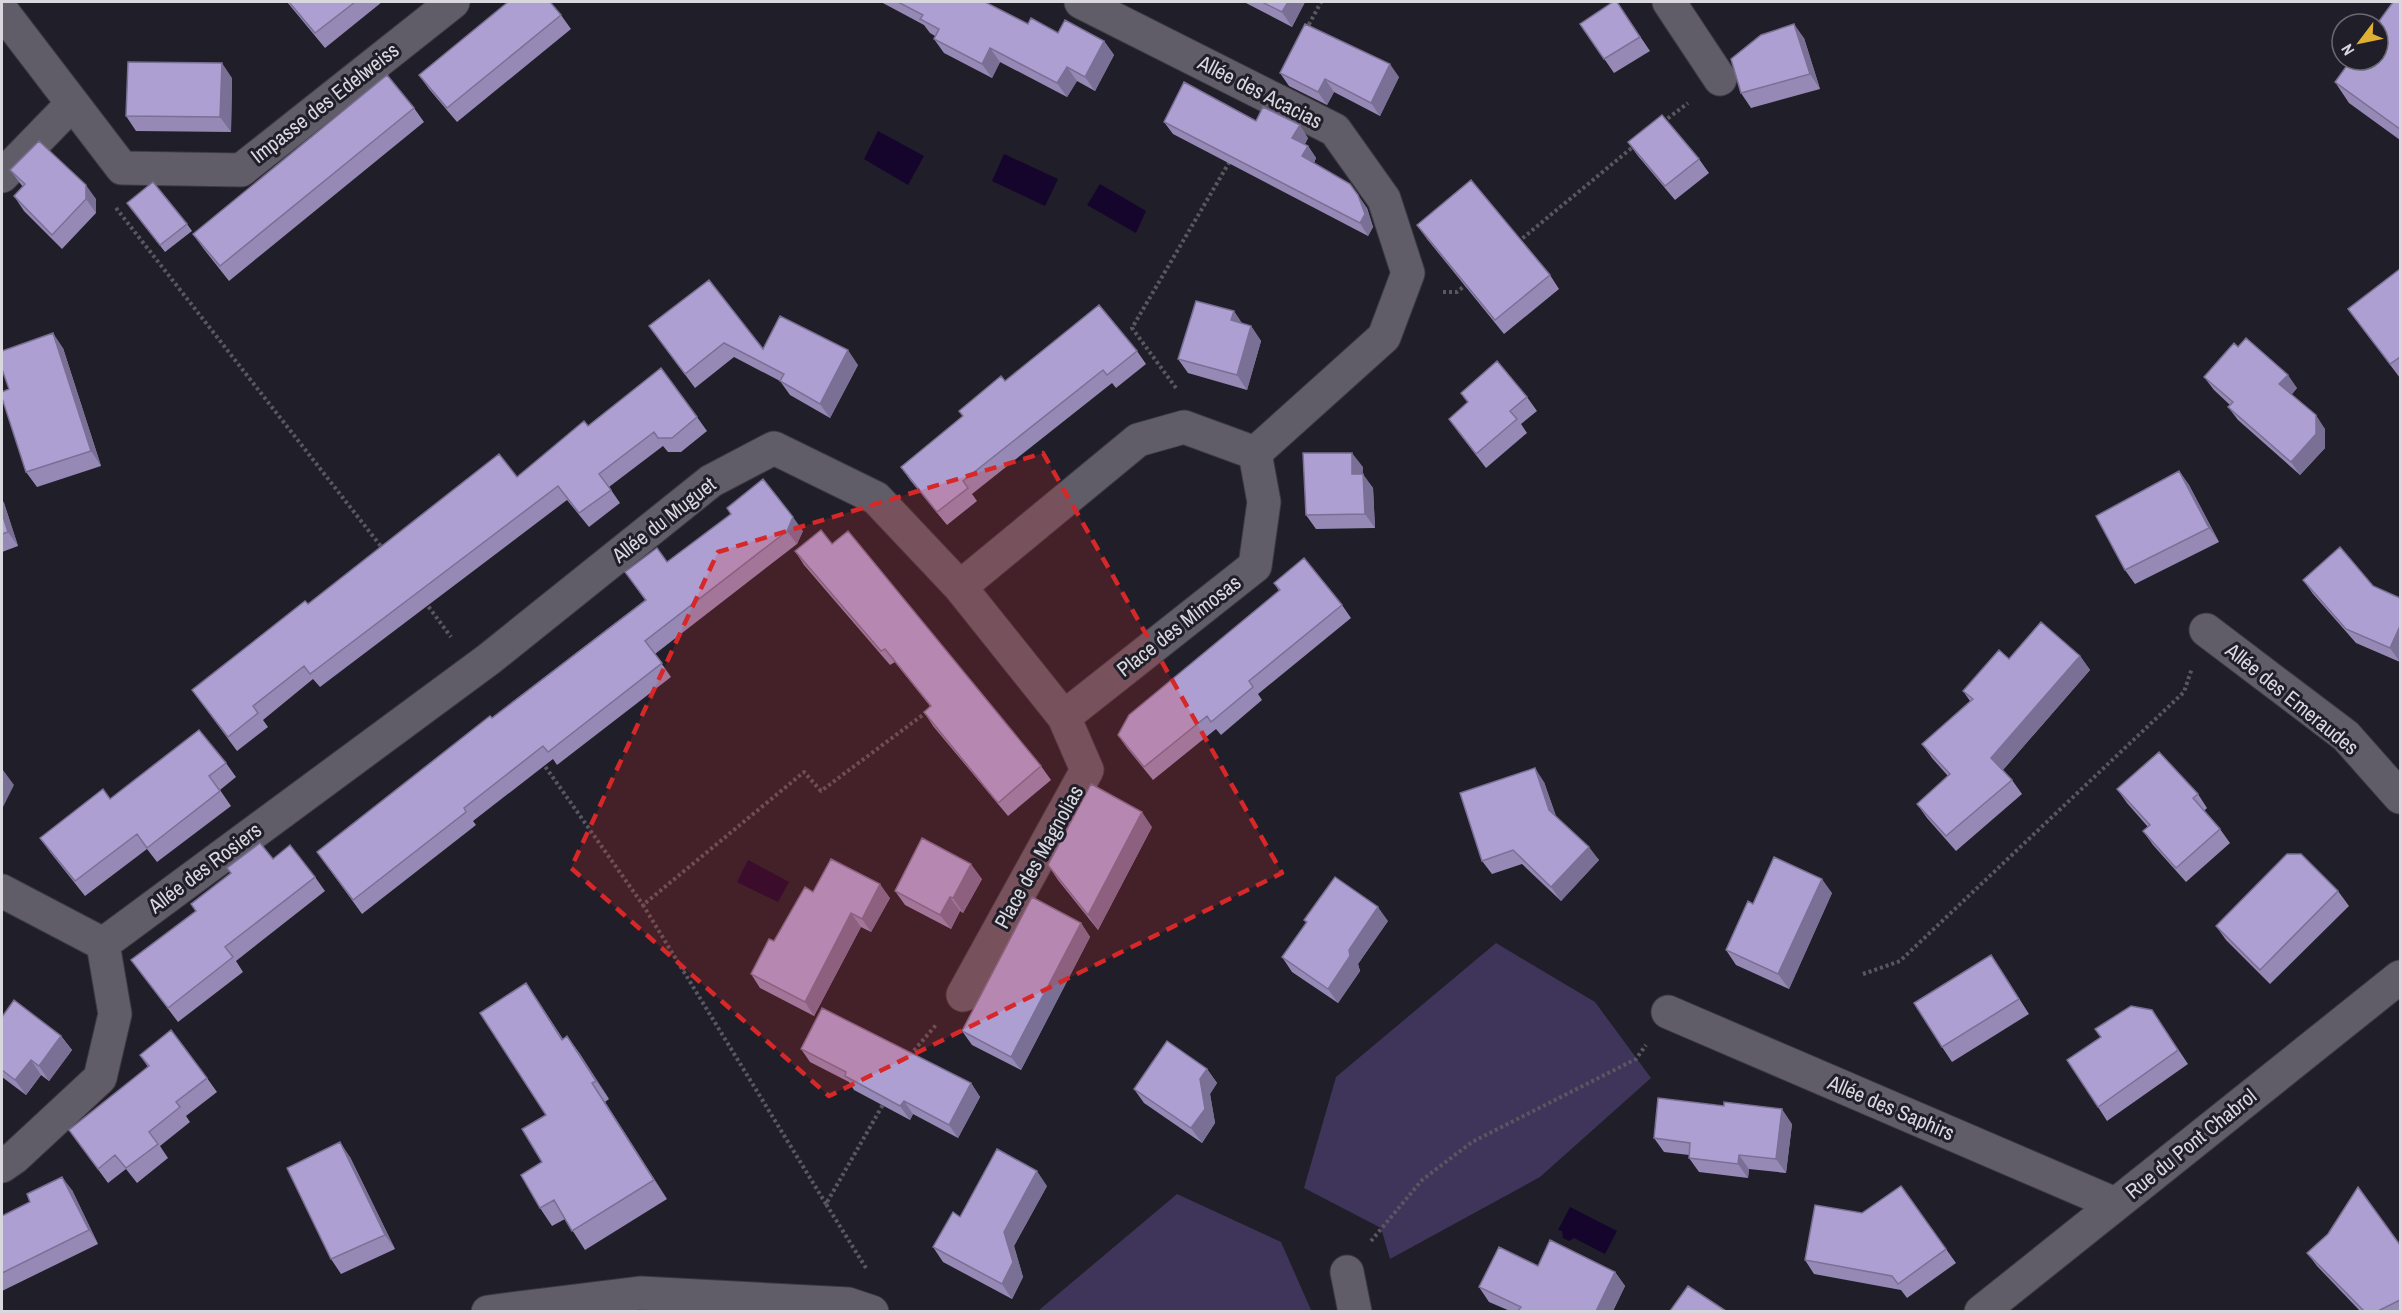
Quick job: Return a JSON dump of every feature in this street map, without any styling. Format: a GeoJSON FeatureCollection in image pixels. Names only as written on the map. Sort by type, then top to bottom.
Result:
{"type":"FeatureCollection","features":[{"type":"Feature","properties":{"kind":"street","name":"Impasse des Edelweiss"},"geometry":{"type":"LineString","coordinates":[[122,168],[241,170],[453,2]]}},
{"type":"Feature","properties":{"kind":"street","name":"Allée des Acacias"},"geometry":{"type":"LineString","coordinates":[[1081,2],[1335,130],[1384,199],[1408,273],[1384,337],[1255,453]]}},
{"type":"Feature","properties":{"kind":"street"},"geometry":{"type":"LineString","coordinates":[[1669,2],[1720,79]]}},
{"type":"Feature","properties":{"kind":"street"},"geometry":{"type":"LineString","coordinates":[[2,11],[122,168]]}},
{"type":"Feature","properties":{"kind":"street"},"geometry":{"type":"LineString","coordinates":[[2,176],[72,104]]}},
{"type":"Feature","properties":{"kind":"street"},"geometry":{"type":"LineString","coordinates":[[1064,717],[960,587],[1138,440],[1184,427],[1255,453]]}},
{"type":"Feature","properties":{"kind":"street","name":"Allée du Muguet"},"geometry":{"type":"LineString","coordinates":[[483,664],[711,481],[774,448],[876,498],[960,587]]}},
{"type":"Feature","properties":{"kind":"street","name":"Place des Mimosas"},"geometry":{"type":"LineString","coordinates":[[1064,717],[1255,566],[1264,502],[1255,453]]}},
{"type":"Feature","properties":{"kind":"street","name":"Allée des Emeraudes"},"geometry":{"type":"LineString","coordinates":[[2206,630],[2346,736],[2400,797]]}},
{"type":"Feature","properties":{"kind":"street","name":"Allée des Rosiers"},"geometry":{"type":"LineString","coordinates":[[103,944],[483,664]]}},
{"type":"Feature","properties":{"kind":"street","name":"Place des Magnolias"},"geometry":{"type":"LineString","coordinates":[[963,995],[1088,770],[1064,717]]}},
{"type":"Feature","properties":{"kind":"street"},"geometry":{"type":"LineString","coordinates":[[2,891],[103,944],[115,1014],[100,1078],[15,1157],[2,1166]]}},
{"type":"Feature","properties":{"kind":"street","name":"Rue du Pont Chabrol"},"geometry":{"type":"LineString","coordinates":[[1981,1311],[2400,978]]}},
{"type":"Feature","properties":{"kind":"street","name":"Allée des Saphirs"},"geometry":{"type":"LineString","coordinates":[[1668,1012],[2115,1204]]}},
{"type":"Feature","properties":{"kind":"street"},"geometry":{"type":"LineString","coordinates":[[1347,1272],[1355,1311]]}},
{"type":"Feature","properties":{"kind":"street"},"geometry":{"type":"LineString","coordinates":[[488,1311],[640,1293],[848,1304],[872,1311]]}},
{"type":"Feature","properties":{"kind":"path"},"geometry":{"type":"LineString","coordinates":[[1307,27],[1321,2]]}},
{"type":"Feature","properties":{"kind":"path"},"geometry":{"type":"LineString","coordinates":[[1659,125],[1669,117]]}},
{"type":"Feature","properties":{"kind":"path"},"geometry":{"type":"LineString","coordinates":[[1512,247],[1641,140]]}},
{"type":"Feature","properties":{"kind":"path"},"geometry":{"type":"LineString","coordinates":[[1184,427],[1178,390],[1132,328],[1233,155]]}},
{"type":"Feature","properties":{"kind":"path"},"geometry":{"type":"LineString","coordinates":[[122,168],[116,207],[388,556]]}},
{"type":"Feature","properties":{"kind":"path"},"geometry":{"type":"LineString","coordinates":[[1457,292],[1476,277]]}},
{"type":"Feature","properties":{"kind":"path"},"geometry":{"type":"LineString","coordinates":[[417,593],[483,664]]}},
{"type":"Feature","properties":{"kind":"path"},"geometry":{"type":"LineString","coordinates":[[1863,974],[1900,961],[2184,692],[2206,630]]}},
{"type":"Feature","properties":{"kind":"path"},"geometry":{"type":"LineString","coordinates":[[643,905],[804,772],[821,791],[934,706]]}},
{"type":"Feature","properties":{"kind":"path"},"geometry":{"type":"LineString","coordinates":[[536,753],[643,905],[826,1204],[867,1269],[874,1276]]}},
{"type":"Feature","properties":{"kind":"path"},"geometry":{"type":"LineString","coordinates":[[905,1060],[963,995]]}},
{"type":"Feature","properties":{"kind":"path"},"geometry":{"type":"LineString","coordinates":[[1347,1272],[1422,1180],[1472,1142],[1636,1059],[1668,1012]]}},
{"type":"Feature","properties":{"kind":"path"},"geometry":{"type":"LineString","coordinates":[[826,1204],[887,1096]]}},
{"type":"Feature","properties":{"kind":"highlighted area"},"geometry":{"type":"Polygon","coordinates":[[[1043,453],[1282,873],[829,1096],[571,868],[718,552],[1043,453]]]}},
{"type":"Feature","properties":{"kind":"shaded area"},"geometry":{"type":"Polygon","coordinates":[[[878,131],[924,156],[908,185],[864,159],[878,131]]]}},
{"type":"Feature","properties":{"kind":"shaded area"},"geometry":{"type":"Polygon","coordinates":[[[1004,154],[1058,179],[1045,206],[992,181],[1004,154]]]}},
{"type":"Feature","properties":{"kind":"shaded area"},"geometry":{"type":"Polygon","coordinates":[[[1100,184],[1146,211],[1136,233],[1087,205],[1100,184]]]}},
{"type":"Feature","properties":{"kind":"shaded area"},"geometry":{"type":"Polygon","coordinates":[[[748,860],[789,882],[778,902],[737,882],[748,860]]]}},
{"type":"Feature","properties":{"kind":"shaded area"},"geometry":{"type":"Polygon","coordinates":[[[1496,943],[1595,1002],[1651,1078],[1540,1177],[1390,1259],[1381,1228],[1304,1188],[1336,1077],[1496,943]]]}},
{"type":"Feature","properties":{"kind":"shaded area"},"geometry":{"type":"Polygon","coordinates":[[[1177,1194],[1281,1242],[1311,1310],[1038,1311],[1177,1194]]]}},
{"type":"Feature","properties":{"kind":"shaded area"},"geometry":{"type":"Polygon","coordinates":[[[1570,1207],[1617,1231],[1605,1254],[1574,1238],[1569,1241],[1563,1238],[1562,1231],[1558,1230],[1570,1207]]]}},
{"type":"Feature","properties":{"kind":"building"},"geometry":{"type":"Polygon","coordinates":[[[289,2],[355,2],[315,33],[289,2]]]}},
{"type":"Feature","properties":{"kind":"building"},"geometry":{"type":"Polygon","coordinates":[[[508,2],[550,2],[561,15],[447,108],[419,75],[508,2]]]}},
{"type":"Feature","properties":{"kind":"building"},"geometry":{"type":"Polygon","coordinates":[[[898,2],[985,2],[1028,24],[1031,18],[1058,33],[1065,20],[1104,41],[1085,77],[1067,67],[1057,83],[990,48],[982,64],[934,39],[939,29],[920,19],[923,15],[898,2]]]}},
{"type":"Feature","properties":{"kind":"building"},"geometry":{"type":"Polygon","coordinates":[[[1262,2],[1288,2],[1282,12],[1262,2]]]}},
{"type":"Feature","properties":{"kind":"building"},"geometry":{"type":"Polygon","coordinates":[[[1613,2],[1617,2],[1640,37],[1604,59],[1580,24],[1613,2]]]}},
{"type":"Feature","properties":{"kind":"building"},"geometry":{"type":"Polygon","coordinates":[[[2393,2],[2400,2],[2400,129],[2335,82],[2342,72],[2390,72],[2390,12],[2386,12],[2393,2]]]}},
{"type":"Feature","properties":{"kind":"building"},"geometry":{"type":"Polygon","coordinates":[[[1305,24],[1390,64],[1371,103],[1325,79],[1318,92],[1280,73],[1305,24]]]}},
{"type":"Feature","properties":{"kind":"building"},"geometry":{"type":"Polygon","coordinates":[[[1794,24],[1810,74],[1741,93],[1731,59],[1761,35],[1794,24]]]}},
{"type":"Feature","properties":{"kind":"building"},"geometry":{"type":"Polygon","coordinates":[[[128,62],[222,63],[220,117],[126,116],[128,62]]]}},
{"type":"Feature","properties":{"kind":"building"},"geometry":{"type":"Polygon","coordinates":[[[387,75],[414,108],[220,266],[193,234],[387,75]]]}},
{"type":"Feature","properties":{"kind":"building"},"geometry":{"type":"Polygon","coordinates":[[[1184,82],[1256,121],[1263,107],[1300,125],[1292,138],[1308,146],[1302,156],[1350,184],[1358,195],[1365,214],[1360,223],[1164,122],[1184,82]]]}},
{"type":"Feature","properties":{"kind":"building"},"geometry":{"type":"Polygon","coordinates":[[[1662,115],[1699,159],[1665,186],[1628,142],[1662,115]]]}},
{"type":"Feature","properties":{"kind":"building"},"geometry":{"type":"Polygon","coordinates":[[[39,141],[86,185],[86,199],[52,235],[14,196],[25,184],[10,170],[39,141]]]}},
{"type":"Feature","properties":{"kind":"building"},"geometry":{"type":"Polygon","coordinates":[[[1471,180],[1550,275],[1495,320],[1417,225],[1471,180]]]}},
{"type":"Feature","properties":{"kind":"building"},"geometry":{"type":"Polygon","coordinates":[[[153,182],[187,224],[160,245],[127,203],[153,182]]]}},
{"type":"Feature","properties":{"kind":"building"},"geometry":{"type":"Polygon","coordinates":[[[2400,269],[2400,357],[2390,364],[2348,309],[2400,269]]]}},
{"type":"Feature","properties":{"kind":"building"},"geometry":{"type":"Polygon","coordinates":[[[709,280],[763,349],[780,316],[848,350],[820,404],[780,381],[784,374],[724,343],[685,374],[649,326],[709,280]]]}},
{"type":"Feature","properties":{"kind":"building"},"geometry":{"type":"Polygon","coordinates":[[[1196,301],[1234,311],[1231,320],[1251,326],[1237,375],[1178,359],[1196,301]]]}},
{"type":"Feature","properties":{"kind":"building"},"geometry":{"type":"Polygon","coordinates":[[[1099,305],[1137,351],[1107,375],[1103,370],[963,481],[968,488],[937,512],[901,467],[963,416],[959,411],[1001,376],[1005,381],[1099,305]]]}},
{"type":"Feature","properties":{"kind":"building"},"geometry":{"type":"Polygon","coordinates":[[[53,333],[91,451],[26,472],[2,398],[2,392],[9,389],[2,369],[2,351],[53,333]]]}},
{"type":"Feature","properties":{"kind":"building"},"geometry":{"type":"Polygon","coordinates":[[[2246,338],[2288,375],[2279,384],[2316,415],[2316,434],[2291,462],[2228,407],[2233,402],[2204,377],[2234,343],[2238,347],[2246,338]]]}},
{"type":"Feature","properties":{"kind":"building"},"geometry":{"type":"Polygon","coordinates":[[[1497,361],[1527,397],[1510,411],[1517,419],[1476,454],[1449,419],[1468,402],[1461,393],[1497,361]]]}},
{"type":"Feature","properties":{"kind":"building"},"geometry":{"type":"Polygon","coordinates":[[[661,368],[697,417],[672,438],[658,438],[654,432],[599,474],[611,490],[579,513],[558,486],[310,674],[304,666],[253,706],[258,713],[228,737],[192,690],[305,601],[308,604],[499,454],[517,477],[584,421],[588,426],[661,368]]]}},
{"type":"Feature","properties":{"kind":"building"},"geometry":{"type":"Polygon","coordinates":[[[1303,453],[1352,453],[1352,474],[1363,474],[1365,514],[1306,515],[1303,453]]]}},
{"type":"Feature","properties":{"kind":"building"},"geometry":{"type":"Polygon","coordinates":[[[2179,471],[2209,528],[2125,570],[2096,516],[2179,471]]]}},
{"type":"Feature","properties":{"kind":"building"},"geometry":{"type":"Polygon","coordinates":[[[763,479],[793,517],[787,531],[645,641],[662,663],[548,752],[543,746],[464,808],[466,812],[353,900],[317,852],[490,716],[492,718],[646,600],[625,572],[657,548],[667,562],[731,514],[727,508],[763,479]]]}},
{"type":"Feature","properties":{"kind":"building"},"geometry":{"type":"Polygon","coordinates":[[[2,513],[8,532],[2,534],[2,513]]]}},
{"type":"Feature","properties":{"kind":"building"},"geometry":{"type":"Polygon","coordinates":[[[821,530],[832,544],[848,531],[1041,766],[998,803],[924,712],[931,706],[885,649],[881,651],[795,551],[821,530]]]}},
{"type":"Feature","properties":{"kind":"building"},"geometry":{"type":"Polygon","coordinates":[[[2340,547],[2373,586],[2400,598],[2400,626],[2390,648],[2346,629],[2303,580],[2340,547]]]}},
{"type":"Feature","properties":{"kind":"building"},"geometry":{"type":"Polygon","coordinates":[[[1304,558],[1342,605],[1249,681],[1253,687],[1211,722],[1207,716],[1144,767],[1118,735],[1129,715],[1280,590],[1274,583],[1304,558]]]}},
{"type":"Feature","properties":{"kind":"building"},"geometry":{"type":"Polygon","coordinates":[[[2041,622],[2080,656],[1991,758],[2012,780],[1946,836],[1917,804],[1950,774],[1922,744],[1973,699],[1963,691],[1999,650],[2009,659],[2041,622]]]}},
{"type":"Feature","properties":{"kind":"building"},"geometry":{"type":"Polygon","coordinates":[[[199,730],[226,763],[209,776],[220,791],[147,848],[137,834],[75,881],[40,838],[103,789],[110,799],[199,730]]]}},
{"type":"Feature","properties":{"kind":"building"},"geometry":{"type":"Polygon","coordinates":[[[2159,752],[2198,794],[2193,798],[2220,829],[2176,868],[2143,831],[2150,825],[2117,789],[2159,752]]]}},
{"type":"Feature","properties":{"kind":"building"},"geometry":{"type":"Polygon","coordinates":[[[1535,768],[1549,810],[1589,847],[1551,887],[1513,850],[1482,861],[1460,793],[1535,768]]]}},
{"type":"Feature","properties":{"kind":"building"},"geometry":{"type":"Polygon","coordinates":[[[1091,784],[1142,812],[1088,915],[1048,865],[1091,784]]]}},
{"type":"Feature","properties":{"kind":"building"},"geometry":{"type":"Polygon","coordinates":[[[922,838],[971,864],[953,898],[950,897],[940,915],[895,891],[922,838]]]}},
{"type":"Feature","properties":{"kind":"building"},"geometry":{"type":"Polygon","coordinates":[[[260,843],[273,859],[290,845],[315,877],[225,947],[233,957],[168,1008],[131,960],[196,911],[191,904],[231,873],[227,868],[260,843]]]}},
{"type":"Feature","properties":{"kind":"building"},"geometry":{"type":"Polygon","coordinates":[[[2287,854],[2301,854],[2338,891],[2260,970],[2216,926],[2287,854]]]}},
{"type":"Feature","properties":{"kind":"building"},"geometry":{"type":"Polygon","coordinates":[[[1774,857],[1822,879],[1778,974],[1726,950],[1748,901],[1753,904],[1774,857]]]}},
{"type":"Feature","properties":{"kind":"building"},"geometry":{"type":"Polygon","coordinates":[[[831,859],[880,884],[862,919],[851,913],[805,1002],[751,974],[769,939],[774,941],[805,887],[813,892],[831,859]]]}},
{"type":"Feature","properties":{"kind":"building"},"geometry":{"type":"Polygon","coordinates":[[[1335,877],[1378,907],[1349,950],[1350,956],[1328,989],[1282,957],[1307,922],[1304,920],[1335,877]]]}},
{"type":"Feature","properties":{"kind":"building"},"geometry":{"type":"Polygon","coordinates":[[[1032,897],[1081,923],[1011,1057],[962,1031],[1032,897]]]}},
{"type":"Feature","properties":{"kind":"building"},"geometry":{"type":"Polygon","coordinates":[[[1991,955],[2019,999],[1942,1047],[1914,1003],[1991,955]]]}},
{"type":"Feature","properties":{"kind":"building"},"geometry":{"type":"Polygon","coordinates":[[[526,983],[562,1040],[567,1036],[596,1081],[592,1083],[654,1180],[572,1231],[554,1200],[540,1208],[521,1175],[542,1162],[522,1129],[546,1115],[480,1013],[526,983]]]}},
{"type":"Feature","properties":{"kind":"building"},"geometry":{"type":"Polygon","coordinates":[[[14,1000],[61,1036],[39,1066],[31,1060],[15,1080],[2,1070],[2,1017],[14,1000]]]}},
{"type":"Feature","properties":{"kind":"building"},"geometry":{"type":"Polygon","coordinates":[[[2131,1006],[2152,1010],[2178,1050],[2098,1107],[2067,1060],[2101,1037],[2095,1029],[2131,1006]]]}},
{"type":"Feature","properties":{"kind":"building"},"geometry":{"type":"Polygon","coordinates":[[[822,1008],[971,1083],[949,1125],[904,1101],[900,1106],[845,1076],[846,1072],[801,1049],[822,1008]]]}},
{"type":"Feature","properties":{"kind":"building"},"geometry":{"type":"Polygon","coordinates":[[[171,1030],[207,1078],[176,1102],[180,1107],[149,1132],[158,1144],[126,1168],[115,1155],[98,1169],[69,1130],[149,1066],[140,1055],[171,1030]]]}},
{"type":"Feature","properties":{"kind":"building"},"geometry":{"type":"Polygon","coordinates":[[[1167,1041],[1207,1069],[1200,1079],[1205,1109],[1191,1128],[1134,1089],[1167,1041]]]}},
{"type":"Feature","properties":{"kind":"building"},"geometry":{"type":"Polygon","coordinates":[[[1658,1098],[1724,1106],[1724,1102],[1782,1109],[1776,1159],[1739,1155],[1738,1164],[1689,1158],[1690,1143],[1654,1138],[1658,1098]]]}},
{"type":"Feature","properties":{"kind":"building"},"geometry":{"type":"Polygon","coordinates":[[[340,1142],[385,1235],[331,1259],[287,1168],[340,1142]]]}},
{"type":"Feature","properties":{"kind":"building"},"geometry":{"type":"Polygon","coordinates":[[[997,1149],[1037,1171],[1004,1232],[1013,1262],[1002,1284],[933,1247],[953,1212],[960,1217],[997,1149]]]}},
{"type":"Feature","properties":{"kind":"building"},"geometry":{"type":"Polygon","coordinates":[[[62,1177],[89,1230],[2,1273],[2,1216],[30,1202],[27,1194],[62,1177]]]}},
{"type":"Feature","properties":{"kind":"building"},"geometry":{"type":"Polygon","coordinates":[[[1901,1186],[1946,1249],[1898,1284],[1892,1276],[1805,1260],[1815,1205],[1862,1213],[1901,1186]]]}},
{"type":"Feature","properties":{"kind":"building"},"geometry":{"type":"Polygon","coordinates":[[[2358,1187],[2400,1245],[2400,1300],[2378,1311],[2364,1311],[2307,1253],[2328,1234],[2358,1187]]]}},
{"type":"Feature","properties":{"kind":"building"},"geometry":{"type":"Polygon","coordinates":[[[1550,1240],[1615,1272],[1596,1311],[1518,1311],[1521,1307],[1479,1287],[1499,1247],[1538,1266],[1550,1240]]]}},
{"type":"Feature","properties":{"kind":"building"},"geometry":{"type":"Polygon","coordinates":[[[1688,1286],[1726,1311],[1670,1311],[1688,1286]]]}}]}
